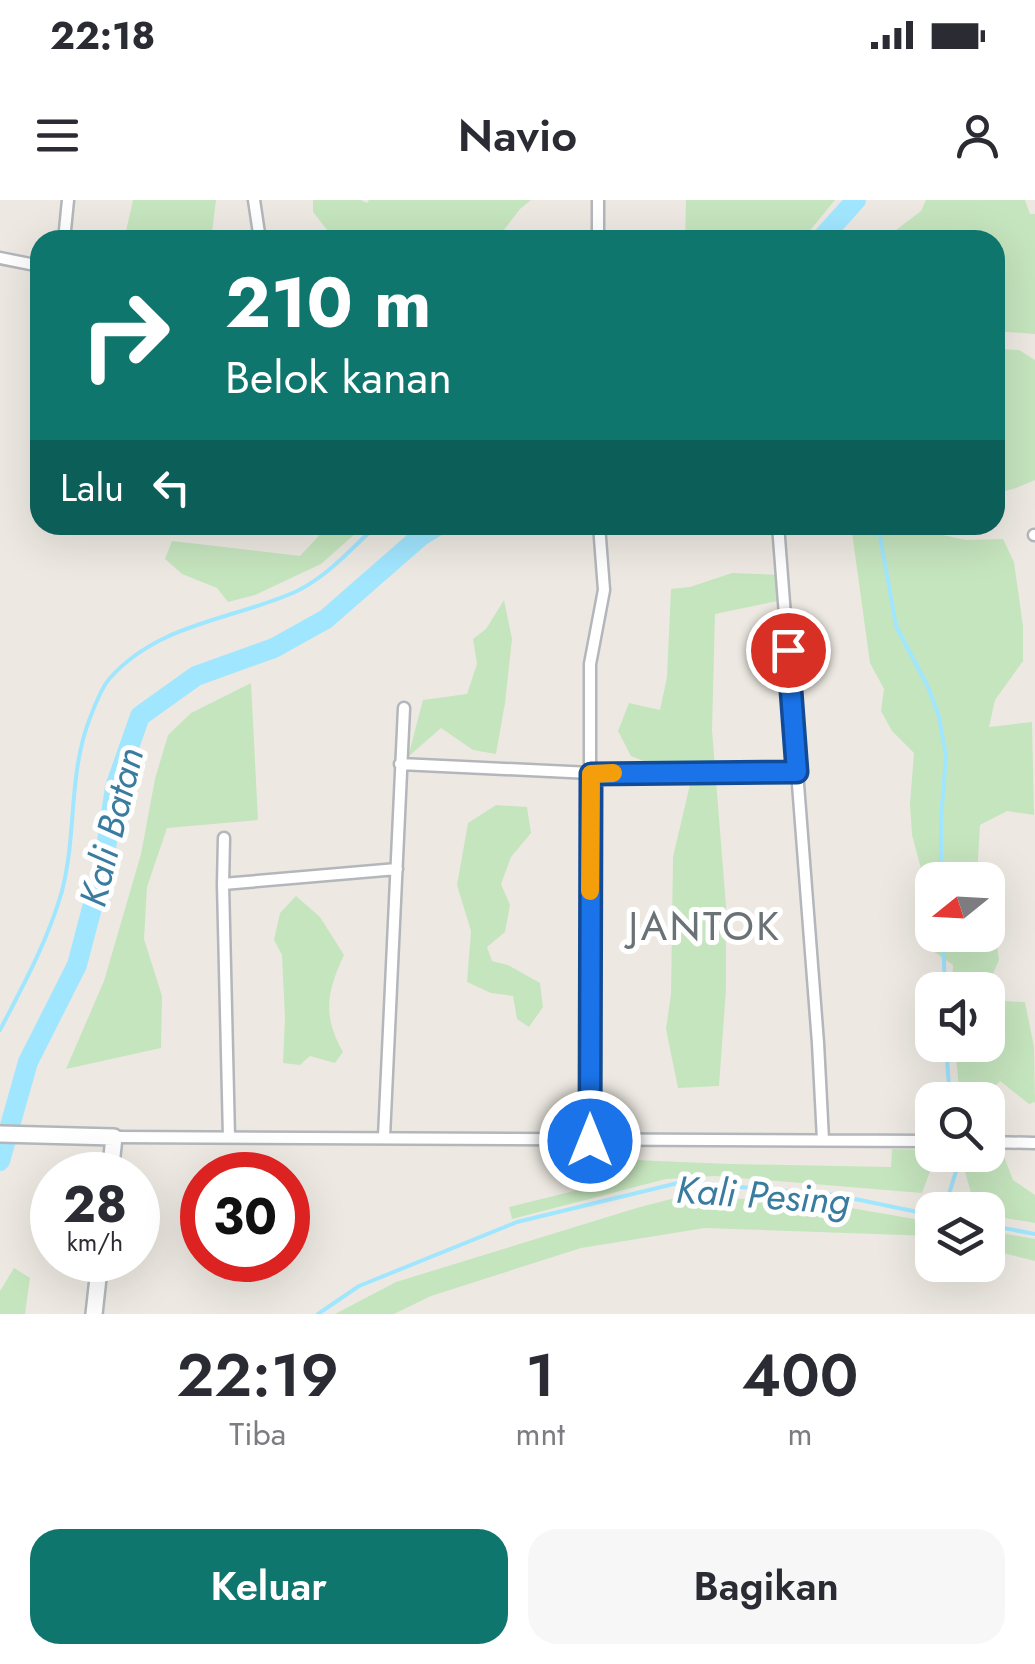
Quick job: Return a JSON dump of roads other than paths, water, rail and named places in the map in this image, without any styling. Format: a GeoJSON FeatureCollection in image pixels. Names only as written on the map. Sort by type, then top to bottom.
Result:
{"type":"FeatureCollection","features":[{"type":"Feature","properties":{"kind":"street"},"geometry":{"type":"LineString","coordinates":[[65,230],[68,200]]}},
{"type":"Feature","properties":{"kind":"street"},"geometry":{"type":"LineString","coordinates":[[254,200],[258,230]]}},
{"type":"Feature","properties":{"kind":"street"},"geometry":{"type":"LineString","coordinates":[[598,200],[598,230]]}},
{"type":"Feature","properties":{"kind":"street"},"geometry":{"type":"LineString","coordinates":[[0,258],[30,264]]}},
{"type":"Feature","properties":{"kind":"street"},"geometry":{"type":"LineString","coordinates":[[590,1141],[590,664],[604,590],[600,535]]}},
{"type":"Feature","properties":{"kind":"street"},"geometry":{"type":"LineString","coordinates":[[779,535],[823,1140]]}},
{"type":"Feature","properties":{"kind":"street"},"geometry":{"type":"LineString","coordinates":[[384,1137],[404,708]]}},
{"type":"Feature","properties":{"kind":"street"},"geometry":{"type":"LineString","coordinates":[[400,764],[591,774],[797,772]]}},
{"type":"Feature","properties":{"kind":"street"},"geometry":{"type":"LineString","coordinates":[[224,838],[229,1137]]}},
{"type":"Feature","properties":{"kind":"street"},"geometry":{"type":"LineString","coordinates":[[223,884],[397,869]]}},
{"type":"Feature","properties":{"kind":"street"},"geometry":{"type":"LineString","coordinates":[[0,1134],[915,1141]]}},
{"type":"Feature","properties":{"kind":"street"},"geometry":{"type":"LineString","coordinates":[[112,1152],[114,1137]]}},
{"type":"Feature","properties":{"kind":"street"},"geometry":{"type":"LineString","coordinates":[[1005,1142],[1035,1143]]}},
{"type":"Feature","properties":{"kind":"street"},"geometry":{"type":"LineString","coordinates":[[94,1314],[98,1282]]}},
{"type":"Feature","properties":{"kind":"waterway","name":"Kali Batan"},"geometry":{"type":"LineString","coordinates":[[829,230],[856,200]]}},
{"type":"Feature","properties":{"kind":"waterway"},"geometry":{"type":"LineString","coordinates":[[0,1030],[43,944],[62,891],[78,760],[90,718],[107,682],[129,660],[173,634],[306,586],[366,535]]}},
{"type":"Feature","properties":{"kind":"waterway","name":"Kali Batan"},"geometry":{"type":"LineString","coordinates":[[0,1161],[28,1062],[77,965],[104,862],[115,787],[140,716],[196,676],[274,648],[326,619],[423,535]]}},
{"type":"Feature","properties":{"kind":"waterway"},"geometry":{"type":"LineString","coordinates":[[880,535],[896,626],[939,717],[946,756],[941,862]]}},
{"type":"Feature","properties":{"kind":"waterway"},"geometry":{"type":"LineString","coordinates":[[944,952],[944,972]]}},
{"type":"Feature","properties":{"kind":"waterway"},"geometry":{"type":"LineString","coordinates":[[947,1062],[949,1082]]}},
{"type":"Feature","properties":{"kind":"waterway"},"geometry":{"type":"LineString","coordinates":[[950,1192],[956,1172]]}},
{"type":"Feature","properties":{"kind":"waterway","name":"Kali Pesing"},"geometry":{"type":"LineString","coordinates":[[318,1314],[359,1286],[517,1222],[682,1182],[836,1195],[915,1211]]}},
{"type":"Feature","properties":{"kind":"waterway","name":"Kali Pesing"},"geometry":{"type":"LineString","coordinates":[[1005,1228],[1035,1234]]}},
{"type":"Feature","properties":{"kind":"district","name":"JANTOK"},"geometry":{"type":"Point","coordinates":[705,926]}}]}
